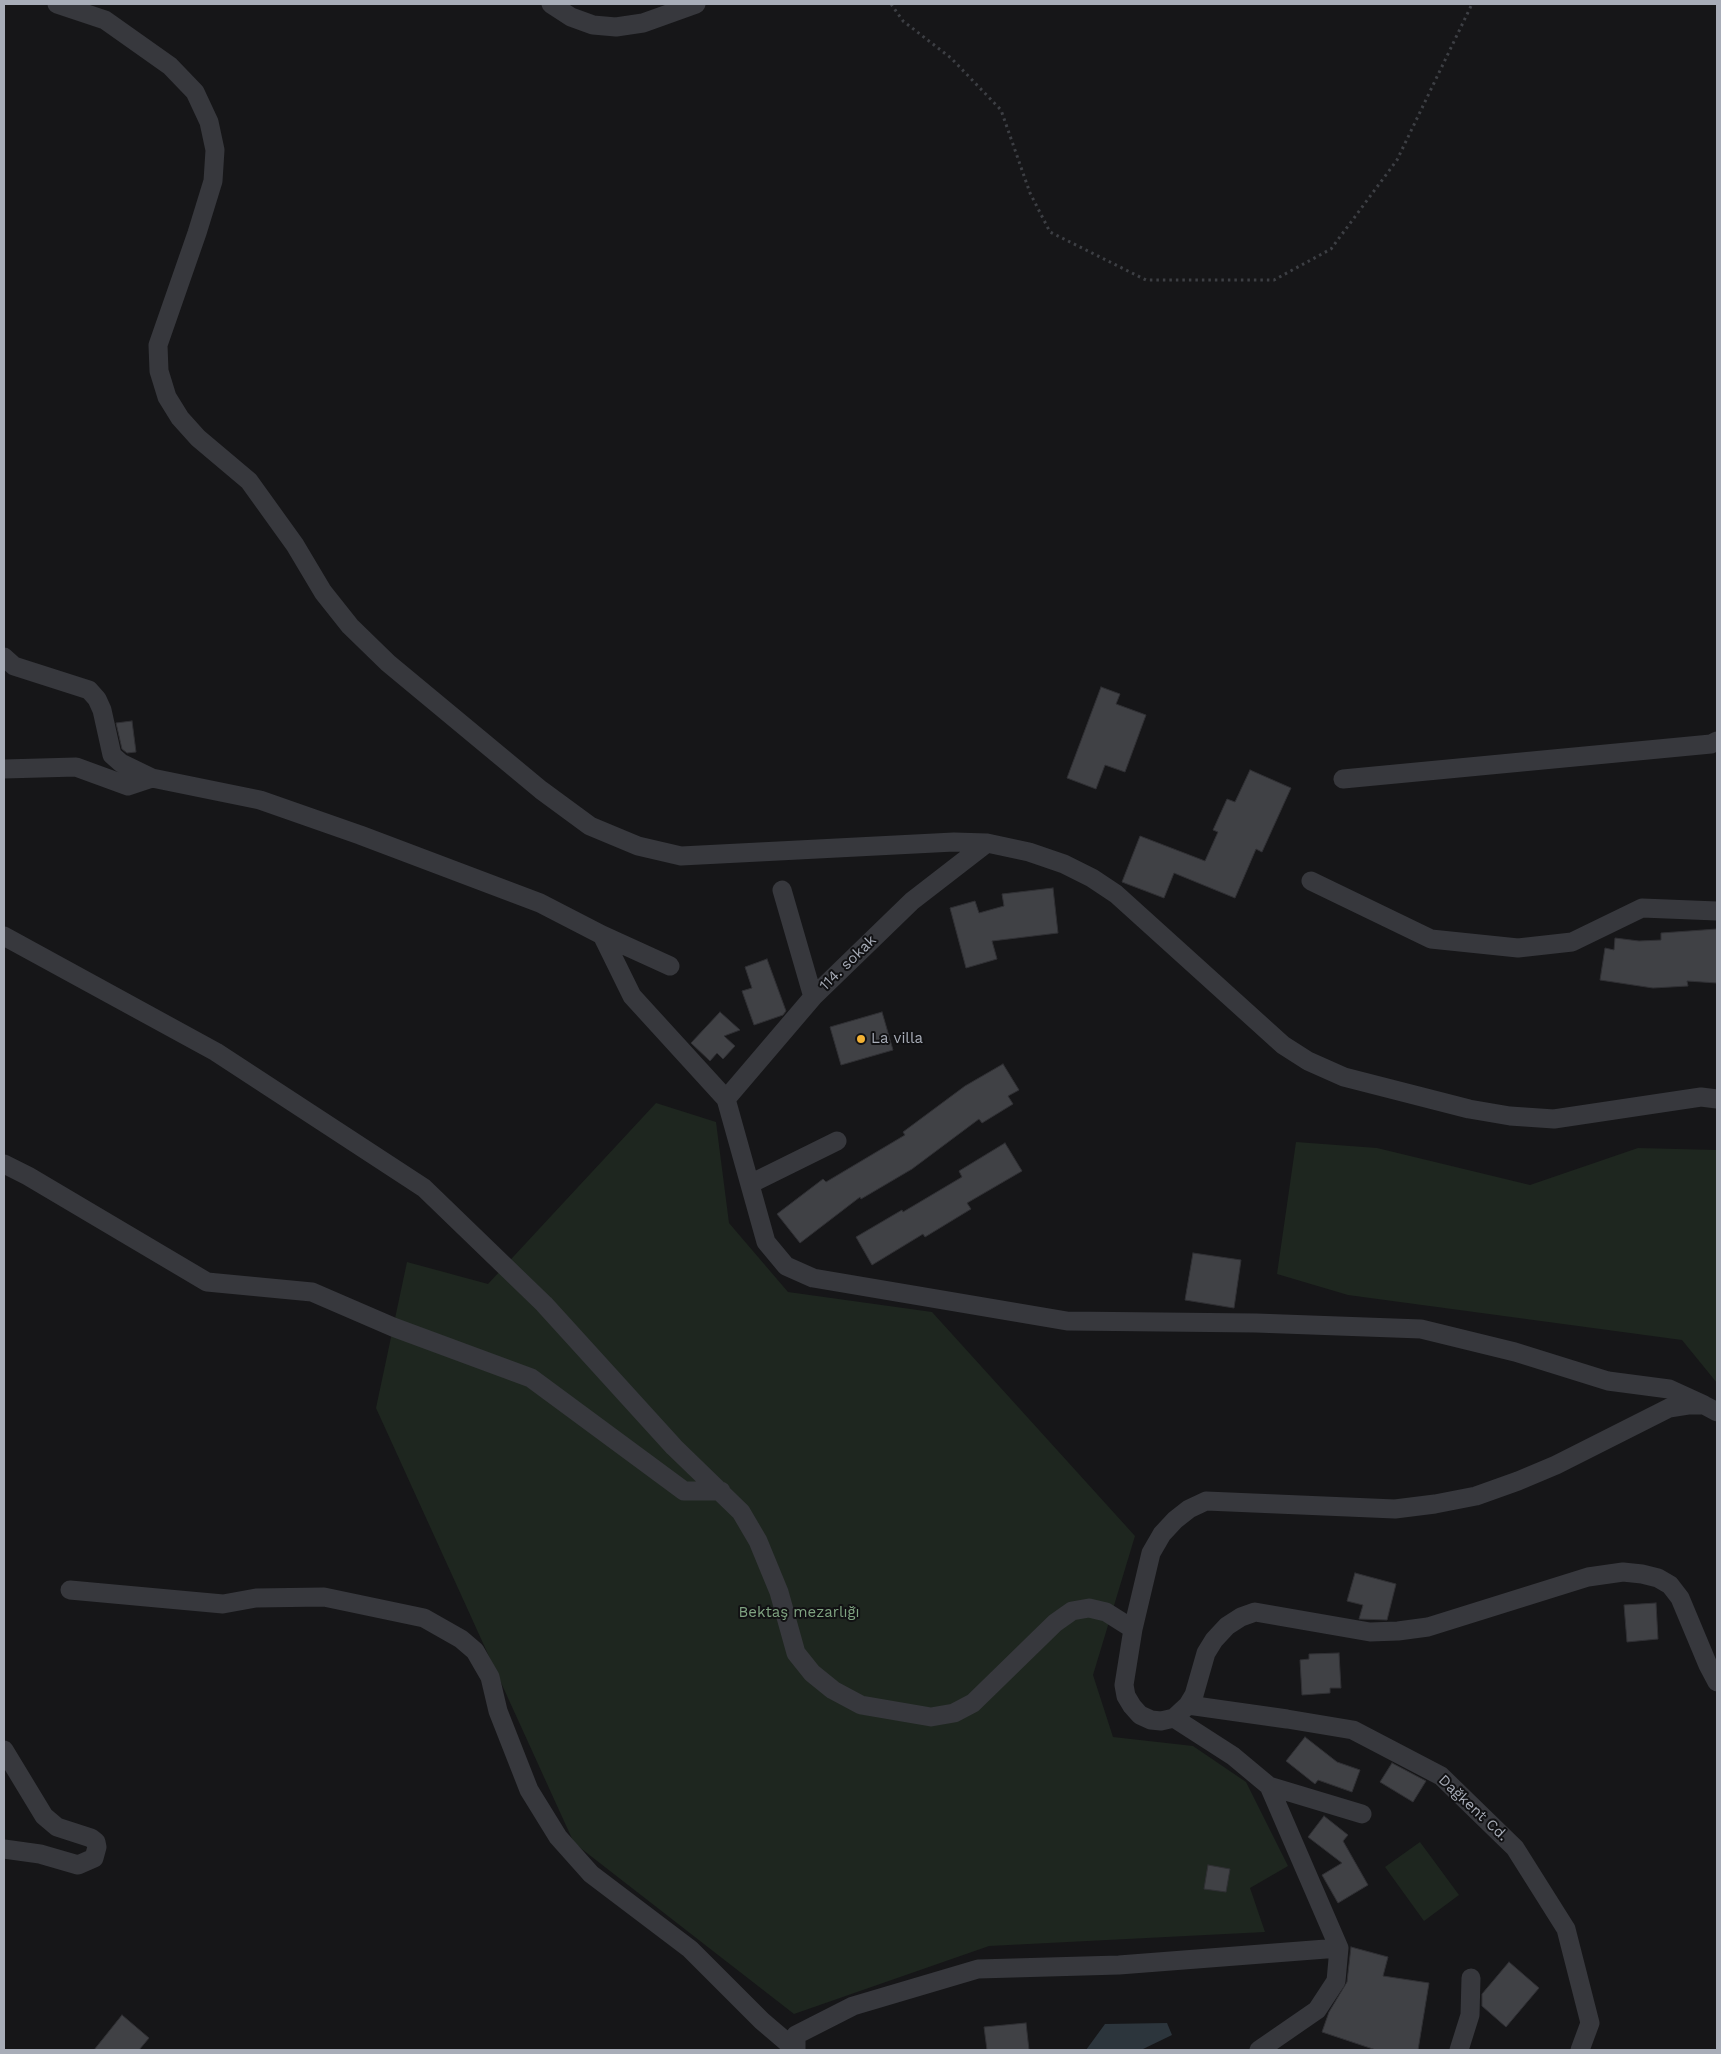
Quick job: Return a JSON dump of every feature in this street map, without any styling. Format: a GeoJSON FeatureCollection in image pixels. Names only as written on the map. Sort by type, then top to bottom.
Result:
{"type":"FeatureCollection","features":[{"type":"Feature","properties":{"kind":"street"},"geometry":{"type":"LineString","coordinates":[[57,4],[105,20],[170,66],[195,92],[210,122],[215,150],[213,181],[158,345],[159,370],[167,397],[180,418],[198,438],[249,481],[295,545],[323,592],[350,626],[388,663],[541,790],[590,826],[638,846],[681,856],[954,842],[986,844],[1029,852],[1064,864],[1092,878],[1116,894],[1284,1045],[1308,1061],[1344,1077],[1469,1109],[1510,1116],[1554,1119],[1701,1097],[1717,1099]]}},
{"type":"Feature","properties":{"kind":"street"},"geometry":{"type":"LineString","coordinates":[[551,4],[570,17],[593,24],[616,27],[643,23],[696,4]]}},
{"type":"Feature","properties":{"kind":"street"},"geometry":{"type":"LineString","coordinates":[[4,657],[14,666],[89,690],[97,699],[102,710],[112,755],[121,763],[152,778],[269,803],[360,835],[540,903],[602,935],[670,966]]}},
{"type":"Feature","properties":{"kind":"street"},"geometry":{"type":"LineString","coordinates":[[1343,779],[1717,741]]}},
{"type":"Feature","properties":{"kind":"street"},"geometry":{"type":"LineString","coordinates":[[4,769],[76,767],[128,786],[152,778]]}},
{"type":"Feature","properties":{"kind":"street","name":"114. sokak"},"geometry":{"type":"LineString","coordinates":[[726,1099],[814,997],[912,901],[986,844]]}},
{"type":"Feature","properties":{"kind":"street"},"geometry":{"type":"LineString","coordinates":[[1311,881],[1431,939],[1518,948],[1572,942],[1642,908],[1717,911]]}},
{"type":"Feature","properties":{"kind":"street"},"geometry":{"type":"LineString","coordinates":[[782,890],[814,997]]}},
{"type":"Feature","properties":{"kind":"street"},"geometry":{"type":"LineString","coordinates":[[602,935],[632,996],[726,1099],[766,1242],[786,1266],[813,1278],[1067,1321],[1256,1323],[1421,1329],[1515,1352],[1608,1381],[1669,1389],[1711,1408]]}},
{"type":"Feature","properties":{"kind":"street"},"geometry":{"type":"LineString","coordinates":[[4,936],[216,1052],[424,1188],[544,1304],[674,1447],[741,1512],[758,1541],[779,1592],[796,1653],[812,1673],[833,1690],[861,1705],[931,1717],[954,1712],[973,1703],[1054,1623],[1072,1610],[1089,1608],[1106,1612],[1133,1629]]}},
{"type":"Feature","properties":{"kind":"street"},"geometry":{"type":"LineString","coordinates":[[750,1184],[838,1142]]}},
{"type":"Feature","properties":{"kind":"street"},"geometry":{"type":"LineString","coordinates":[[4,1164],[28,1176],[207,1282],[312,1292],[393,1327],[531,1378],[684,1491],[721,1491]]}},
{"type":"Feature","properties":{"kind":"street"},"geometry":{"type":"LineString","coordinates":[[1711,1408],[1688,1405],[1669,1408],[1556,1465],[1476,1496],[1395,1509],[1206,1501],[1189,1509],[1162,1534],[1151,1553],[1133,1629],[1124,1685],[1126,1696],[1140,1715],[1151,1720],[1161,1721],[1174,1718],[1188,1705],[1194,1695],[1206,1653],[1214,1640],[1227,1626],[1241,1617],[1254,1612],[1370,1632],[1398,1631],[1428,1627],[1588,1577],[1623,1572],[1658,1578],[1670,1585],[1680,1598],[1717,1682]]}},
{"type":"Feature","properties":{"kind":"street"},"geometry":{"type":"LineString","coordinates":[[70,1590],[223,1604],[256,1598],[324,1597],[424,1618],[461,1639],[475,1651],[490,1677],[498,1711],[529,1790],[558,1837],[591,1874],[690,1949],[762,2021],[796,2050]]}},
{"type":"Feature","properties":{"kind":"street","name":"Dağkent Cd."},"geometry":{"type":"LineString","coordinates":[[1188,1705],[1352,1730],[1441,1776],[1515,1848],[1566,1929],[1590,2023],[1580,2050]]}},
{"type":"Feature","properties":{"kind":"street"},"geometry":{"type":"LineString","coordinates":[[1174,1718],[1233,1756],[1268,1786],[1362,1814]]}},
{"type":"Feature","properties":{"kind":"street"},"geometry":{"type":"LineString","coordinates":[[4,1750],[44,1816],[58,1827],[91,1838],[96,1842],[97,1847],[94,1858],[78,1865],[40,1854],[4,1849]]}},
{"type":"Feature","properties":{"kind":"street"},"geometry":{"type":"LineString","coordinates":[[1259,2050],[1317,2010],[1336,1981],[1339,1948],[1268,1786]]}},
{"type":"Feature","properties":{"kind":"street"},"geometry":{"type":"LineString","coordinates":[[796,2050],[796,2036],[853,2006],[978,1969],[1119,1966],[1339,1948]]}},
{"type":"Feature","properties":{"kind":"street"},"geometry":{"type":"LineString","coordinates":[[1459,2050],[1470,2015],[1471,1978]]}},
{"type":"Feature","properties":{"kind":"path"},"geometry":{"type":"LineString","coordinates":[[890,4],[903,21],[951,58],[1001,110],[1030,193],[1050,232],[1146,280],[1274,280],[1331,249],[1397,160],[1472,4]]}},
{"type":"Feature","properties":{"kind":"green space","name":"Bektaş mezarlığı"},"geometry":{"type":"Polygon","coordinates":[[[656,1103],[716,1122],[729,1223],[788,1292],[932,1312],[1135,1536],[1093,1675],[1113,1737],[1193,1746],[1246,1782],[1288,1866],[1250,1888],[1265,1932],[989,1946],[794,2014],[574,1843],[376,1408],[407,1262],[488,1284],[656,1103]]]}},
{"type":"Feature","properties":{"kind":"green space"},"geometry":{"type":"Polygon","coordinates":[[[1296,1142],[1377,1148],[1530,1185],[1638,1148],[1717,1150],[1717,1383],[1682,1340],[1348,1295],[1277,1274],[1296,1142]]]}},
{"type":"Feature","properties":{"kind":"green space"},"geometry":{"type":"Polygon","coordinates":[[[1420,1842],[1459,1895],[1424,1921],[1385,1867],[1420,1842]]]}},
{"type":"Feature","properties":{"kind":"shaded area"},"geometry":{"type":"Polygon","coordinates":[[[1167,2023],[1172,2035],[1141,2050],[1086,2050],[1105,2024],[1167,2023]]]}},
{"type":"Feature","properties":{"kind":"building"},"geometry":{"type":"Polygon","coordinates":[[[1101,687],[1120,694],[1116,704],[1146,715],[1125,772],[1105,765],[1096,789],[1067,778],[1101,687]]]}},
{"type":"Feature","properties":{"kind":"building"},"geometry":{"type":"Polygon","coordinates":[[[132,721],[136,752],[127,753],[122,749],[116,723],[132,721]]]}},
{"type":"Feature","properties":{"kind":"building"},"geometry":{"type":"Polygon","coordinates":[[[1250,770],[1291,788],[1262,852],[1256,849],[1235,898],[1174,873],[1164,898],[1122,882],[1140,836],[1205,861],[1218,832],[1213,830],[1227,799],[1235,802],[1250,770]]]}},
{"type":"Feature","properties":{"kind":"building"},"geometry":{"type":"Polygon","coordinates":[[[1053,888],[1058,933],[992,941],[997,959],[966,968],[950,908],[975,901],[979,913],[1004,906],[1002,894],[1053,888]]]}},
{"type":"Feature","properties":{"kind":"building"},"geometry":{"type":"Polygon","coordinates":[[[1717,929],[1717,983],[1687,981],[1688,986],[1653,988],[1600,980],[1605,948],[1614,950],[1615,938],[1639,941],[1661,940],[1661,933],[1717,929]]]}},
{"type":"Feature","properties":{"kind":"building"},"geometry":{"type":"Polygon","coordinates":[[[767,959],[786,1011],[783,1015],[754,1025],[742,991],[752,988],[745,967],[767,959]]]}},
{"type":"Feature","properties":{"kind":"building"},"geometry":{"type":"Polygon","coordinates":[[[720,1012],[740,1030],[724,1036],[735,1046],[723,1059],[717,1053],[710,1061],[691,1043],[720,1012]]]}},
{"type":"Feature","properties":{"kind":"building","name":"La villa"},"geometry":{"type":"Polygon","coordinates":[[[882,1012],[893,1050],[841,1065],[830,1027],[882,1012]]]}},
{"type":"Feature","properties":{"kind":"building"},"geometry":{"type":"Polygon","coordinates":[[[1003,1064],[1019,1090],[1008,1096],[1013,1104],[982,1123],[979,1119],[912,1169],[861,1199],[860,1197],[800,1243],[777,1214],[823,1179],[826,1182],[905,1135],[903,1132],[965,1086],[1003,1064]]]}},
{"type":"Feature","properties":{"kind":"building"},"geometry":{"type":"Polygon","coordinates":[[[1005,1143],[1022,1171],[967,1203],[971,1209],[925,1237],[923,1234],[872,1265],[856,1237],[962,1177],[959,1171],[1005,1143]]]}},
{"type":"Feature","properties":{"kind":"building"},"geometry":{"type":"Polygon","coordinates":[[[1193,1253],[1241,1260],[1234,1308],[1185,1300],[1193,1253]]]}},
{"type":"Feature","properties":{"kind":"building"},"geometry":{"type":"Polygon","coordinates":[[[1355,1573],[1396,1584],[1387,1620],[1359,1619],[1363,1605],[1347,1601],[1355,1573]]]}},
{"type":"Feature","properties":{"kind":"building"},"geometry":{"type":"Polygon","coordinates":[[[1656,1603],[1658,1639],[1627,1642],[1624,1605],[1656,1603]]]}},
{"type":"Feature","properties":{"kind":"building"},"geometry":{"type":"Polygon","coordinates":[[[1339,1653],[1341,1688],[1330,1688],[1330,1693],[1302,1695],[1300,1660],[1309,1659],[1309,1654],[1339,1653]]]}},
{"type":"Feature","properties":{"kind":"building"},"geometry":{"type":"Polygon","coordinates":[[[1305,1737],[1337,1762],[1360,1770],[1352,1792],[1318,1780],[1315,1784],[1286,1761],[1305,1737]]]}},
{"type":"Feature","properties":{"kind":"building"},"geometry":{"type":"Polygon","coordinates":[[[1392,1763],[1426,1781],[1413,1802],[1380,1782],[1392,1763]]]}},
{"type":"Feature","properties":{"kind":"building"},"geometry":{"type":"Polygon","coordinates":[[[1324,1816],[1348,1835],[1343,1841],[1368,1885],[1338,1903],[1322,1875],[1342,1863],[1308,1837],[1324,1816]]]}},
{"type":"Feature","properties":{"kind":"building"},"geometry":{"type":"Polygon","coordinates":[[[1208,1865],[1230,1869],[1226,1892],[1204,1889],[1208,1865]]]}},
{"type":"Feature","properties":{"kind":"building"},"geometry":{"type":"Polygon","coordinates":[[[1351,1947],[1388,1957],[1383,1976],[1429,1983],[1418,2050],[1376,2050],[1322,2032],[1329,2012],[1347,1982],[1351,1947]]]}},
{"type":"Feature","properties":{"kind":"building"},"geometry":{"type":"Polygon","coordinates":[[[1509,1962],[1539,1988],[1506,2027],[1482,2006],[1482,1994],[1509,1962]]]}},
{"type":"Feature","properties":{"kind":"building"},"geometry":{"type":"Polygon","coordinates":[[[122,2015],[149,2038],[139,2050],[94,2050],[122,2015]]]}},
{"type":"Feature","properties":{"kind":"building"},"geometry":{"type":"Polygon","coordinates":[[[1026,2023],[1029,2050],[987,2050],[984,2027],[1026,2023]]]}},
{"type":"Feature","properties":{"kind":"place","name":"La villa"},"geometry":{"type":"Point","coordinates":[861,1039]}}]}
